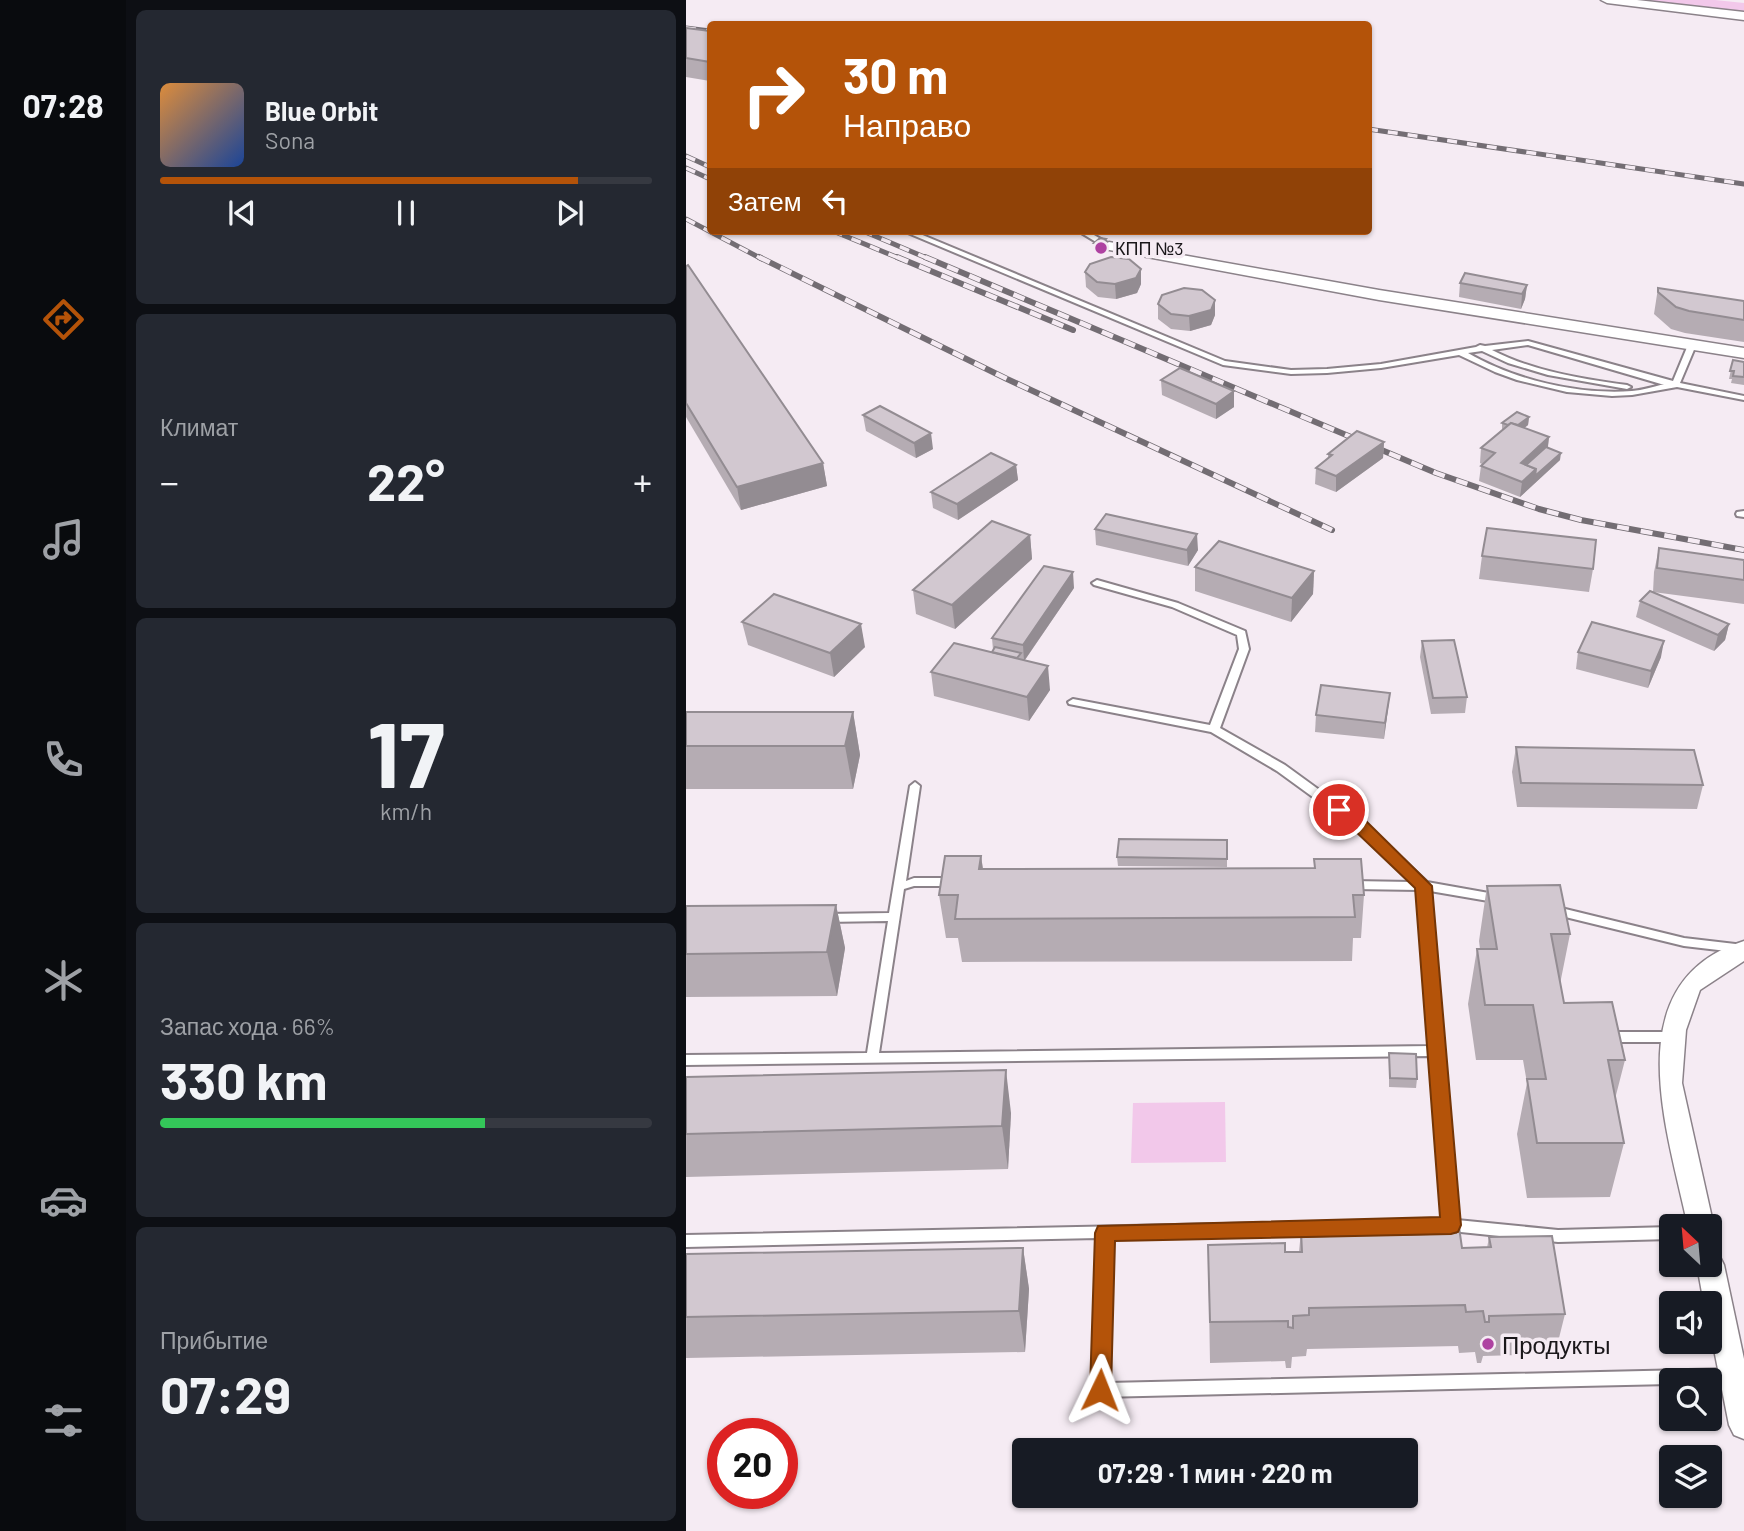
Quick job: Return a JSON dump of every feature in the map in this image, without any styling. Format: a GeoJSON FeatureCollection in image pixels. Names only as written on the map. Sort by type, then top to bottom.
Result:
{"type":"FeatureCollection","features":[{"type":"Feature","properties":{"kind":"street"},"geometry":{"type":"LineString","coordinates":[[1607,0],[1744,16]]}},
{"type":"Feature","properties":{"kind":"street"},"geometry":{"type":"LineString","coordinates":[[1109,246],[1379,295],[1744,353]]}},
{"type":"Feature","properties":{"kind":"street"},"geometry":{"type":"LineString","coordinates":[[1698,1214],[1670,1083],[1674,1037],[1690,985],[1717,964],[1744,949]]}},
{"type":"Feature","properties":{"kind":"street"},"geometry":{"type":"LineString","coordinates":[[1713,1278],[1744,1425]]}},
{"type":"Feature","properties":{"kind":"lane"},"geometry":{"type":"LineString","coordinates":[[915,235],[1146,334],[1223,363],[1291,372],[1327,371],[1381,366],[1480,347],[1528,343],[1675,385],[1744,398]]}},
{"type":"Feature","properties":{"kind":"lane"},"geometry":{"type":"LineString","coordinates":[[1089,235],[1109,246]]}},
{"type":"Feature","properties":{"kind":"lane"},"geometry":{"type":"LineString","coordinates":[[1675,385],[1692,345]]}},
{"type":"Feature","properties":{"kind":"lane"},"geometry":{"type":"LineString","coordinates":[[1480,347],[1504,358],[1615,386],[1675,385]]}},
{"type":"Feature","properties":{"kind":"lane"},"geometry":{"type":"LineString","coordinates":[[1464,351],[1485,360],[1586,386],[1632,390],[1675,385]]}},
{"type":"Feature","properties":{"kind":"lane"},"geometry":{"type":"LineString","coordinates":[[1097,583],[1175,605],[1242,633],[1244,649],[1214,729]]}},
{"type":"Feature","properties":{"kind":"lane"},"geometry":{"type":"LineString","coordinates":[[1073,702],[1214,729],[1281,768],[1358,824],[1424,886],[1451,1225]]}},
{"type":"Feature","properties":{"kind":"lane"},"geometry":{"type":"LineString","coordinates":[[872,1058],[915,786]]}},
{"type":"Feature","properties":{"kind":"lane"},"geometry":{"type":"LineString","coordinates":[[899,887],[914,882],[968,882]]}},
{"type":"Feature","properties":{"kind":"lane"},"geometry":{"type":"LineString","coordinates":[[1341,885],[1424,886],[1518,902]]}},
{"type":"Feature","properties":{"kind":"lane"},"geometry":{"type":"LineString","coordinates":[[1544,908],[1684,942],[1744,949]]}},
{"type":"Feature","properties":{"kind":"lane"},"geometry":{"type":"LineString","coordinates":[[808,918],[894,917]]}},
{"type":"Feature","properties":{"kind":"lane"},"geometry":{"type":"LineString","coordinates":[[1591,1037],[1674,1037]]}},
{"type":"Feature","properties":{"kind":"lane"},"geometry":{"type":"LineString","coordinates":[[686,1060],[1437,1051]]}},
{"type":"Feature","properties":{"kind":"lane"},"geometry":{"type":"LineString","coordinates":[[686,1241],[1451,1225],[1558,1236],[1659,1233]]}},
{"type":"Feature","properties":{"kind":"lane"},"geometry":{"type":"LineString","coordinates":[[1105,1233],[1100,1390],[1733,1376]]}},
{"type":"Feature","properties":{"kind":"shaded area"},"geometry":{"type":"Polygon","coordinates":[[[1638,0],[1715,0],[1744,3],[1744,13],[1638,0]]]}},
{"type":"Feature","properties":{"kind":"shaded area"},"geometry":{"type":"Polygon","coordinates":[[[1225,1102],[1226,1162],[1131,1163],[1133,1103],[1225,1102]]]}},
{"type":"Feature","properties":{"kind":"building"},"geometry":{"type":"Polygon","coordinates":[[[686,28],[707,31],[707,62],[686,58],[686,28]]]}},
{"type":"Feature","properties":{"kind":"building"},"geometry":{"type":"Polygon","coordinates":[[[1100,238],[1106,239],[1101,244],[1094,243],[1100,238]]]}},
{"type":"Feature","properties":{"kind":"building"},"geometry":{"type":"Polygon","coordinates":[[[1111,257],[1129,259],[1141,269],[1136,278],[1115,284],[1097,282],[1085,272],[1090,264],[1111,257]]]}},
{"type":"Feature","properties":{"kind":"building"},"geometry":{"type":"Polygon","coordinates":[[[688,265],[823,463],[737,487],[686,403],[688,265]]]}},
{"type":"Feature","properties":{"kind":"building"},"geometry":{"type":"Polygon","coordinates":[[[1465,273],[1527,285],[1522,294],[1460,283],[1465,273]]]}},
{"type":"Feature","properties":{"kind":"building"},"geometry":{"type":"Polygon","coordinates":[[[1184,288],[1202,290],[1215,300],[1211,310],[1189,316],[1171,314],[1158,304],[1162,295],[1184,288]]]}},
{"type":"Feature","properties":{"kind":"building"},"geometry":{"type":"Polygon","coordinates":[[[1658,288],[1744,301],[1744,320],[1676,307],[1658,292],[1658,288]]]}},
{"type":"Feature","properties":{"kind":"building"},"geometry":{"type":"Polygon","coordinates":[[[1733,360],[1744,362],[1744,377],[1733,376],[1734,371],[1730,371],[1733,360]]]}},
{"type":"Feature","properties":{"kind":"building"},"geometry":{"type":"Polygon","coordinates":[[[1180,368],[1234,391],[1216,404],[1161,380],[1180,368]]]}},
{"type":"Feature","properties":{"kind":"building"},"geometry":{"type":"Polygon","coordinates":[[[880,406],[931,433],[914,443],[863,415],[880,406]]]}},
{"type":"Feature","properties":{"kind":"building"},"geometry":{"type":"Polygon","coordinates":[[[1517,412],[1529,417],[1518,425],[1502,423],[1517,412]]]}},
{"type":"Feature","properties":{"kind":"building"},"geometry":{"type":"Polygon","coordinates":[[[1511,423],[1549,437],[1521,463],[1536,469],[1522,482],[1481,466],[1495,453],[1481,448],[1511,423]]]}},
{"type":"Feature","properties":{"kind":"building"},"geometry":{"type":"Polygon","coordinates":[[[1357,431],[1384,442],[1336,476],[1316,468],[1332,455],[1328,454],[1357,431]]]}},
{"type":"Feature","properties":{"kind":"building"},"geometry":{"type":"Polygon","coordinates":[[[1546,447],[1561,453],[1535,476],[1536,469],[1526,465],[1546,447]]]}},
{"type":"Feature","properties":{"kind":"building"},"geometry":{"type":"Polygon","coordinates":[[[991,453],[1016,465],[957,504],[931,492],[991,453]]]}},
{"type":"Feature","properties":{"kind":"building"},"geometry":{"type":"Polygon","coordinates":[[[1106,514],[1197,534],[1187,550],[1095,529],[1106,514]]]}},
{"type":"Feature","properties":{"kind":"building"},"geometry":{"type":"Polygon","coordinates":[[[992,521],[1030,535],[952,605],[913,590],[992,521]]]}},
{"type":"Feature","properties":{"kind":"building"},"geometry":{"type":"Polygon","coordinates":[[[1487,528],[1596,540],[1593,569],[1482,556],[1487,528]]]}},
{"type":"Feature","properties":{"kind":"building"},"geometry":{"type":"Polygon","coordinates":[[[1219,541],[1314,571],[1292,598],[1195,567],[1219,541]]]}},
{"type":"Feature","properties":{"kind":"building"},"geometry":{"type":"Polygon","coordinates":[[[1659,548],[1744,560],[1744,580],[1657,568],[1659,548]]]}},
{"type":"Feature","properties":{"kind":"building"},"geometry":{"type":"Polygon","coordinates":[[[1044,566],[1073,572],[1023,645],[992,638],[1044,566]]]}},
{"type":"Feature","properties":{"kind":"building"},"geometry":{"type":"Polygon","coordinates":[[[1650,591],[1729,624],[1718,635],[1640,601],[1650,591]]]}},
{"type":"Feature","properties":{"kind":"building"},"geometry":{"type":"Polygon","coordinates":[[[774,594],[861,624],[830,653],[742,622],[774,594]]]}},
{"type":"Feature","properties":{"kind":"building"},"geometry":{"type":"Polygon","coordinates":[[[1592,622],[1664,641],[1651,671],[1578,652],[1592,622]]]}},
{"type":"Feature","properties":{"kind":"building"},"geometry":{"type":"Polygon","coordinates":[[[1454,640],[1467,697],[1433,698],[1422,641],[1454,640]]]}},
{"type":"Feature","properties":{"kind":"building"},"geometry":{"type":"Polygon","coordinates":[[[954,643],[1048,666],[1027,697],[931,672],[954,643]]]}},
{"type":"Feature","properties":{"kind":"building"},"geometry":{"type":"Polygon","coordinates":[[[995,647],[1021,653],[1017,658],[992,652],[995,647]]]}},
{"type":"Feature","properties":{"kind":"building"},"geometry":{"type":"Polygon","coordinates":[[[1321,685],[1390,693],[1385,723],[1316,715],[1321,685]]]}},
{"type":"Feature","properties":{"kind":"building"},"geometry":{"type":"Polygon","coordinates":[[[686,712],[853,712],[845,746],[686,746],[686,712]]]}},
{"type":"Feature","properties":{"kind":"building"},"geometry":{"type":"Polygon","coordinates":[[[1516,747],[1694,750],[1703,785],[1521,783],[1516,747]]]}},
{"type":"Feature","properties":{"kind":"building"},"geometry":{"type":"Polygon","coordinates":[[[1119,839],[1227,840],[1227,859],[1117,857],[1119,839]]]}},
{"type":"Feature","properties":{"kind":"building"},"geometry":{"type":"Polygon","coordinates":[[[945,856],[981,856],[979,869],[1315,868],[1314,859],[1361,859],[1364,895],[1353,895],[1355,917],[955,919],[958,895],[939,895],[945,856]]]}},
{"type":"Feature","properties":{"kind":"building"},"geometry":{"type":"Polygon","coordinates":[[[1560,885],[1570,934],[1551,934],[1564,1003],[1612,1002],[1625,1060],[1608,1060],[1624,1143],[1537,1143],[1527,1079],[1546,1079],[1533,1005],[1485,1005],[1477,949],[1497,949],[1487,886],[1560,885]]]}},
{"type":"Feature","properties":{"kind":"building"},"geometry":{"type":"Polygon","coordinates":[[[836,905],[827,952],[686,954],[686,906],[836,905]]]}},
{"type":"Feature","properties":{"kind":"building"},"geometry":{"type":"Polygon","coordinates":[[[1389,1053],[1416,1054],[1417,1079],[1390,1078],[1389,1053]]]}},
{"type":"Feature","properties":{"kind":"building"},"geometry":{"type":"Polygon","coordinates":[[[1006,1070],[1002,1126],[686,1134],[686,1077],[1006,1070]]]}},
{"type":"Feature","properties":{"kind":"building"},"geometry":{"type":"Polygon","coordinates":[[[1402,1226],[1403,1235],[1456,1233],[1456,1227],[1459,1227],[1462,1248],[1491,1247],[1489,1237],[1552,1236],[1565,1314],[1489,1316],[1489,1322],[1485,1322],[1483,1311],[1466,1312],[1465,1305],[1309,1308],[1309,1315],[1293,1316],[1293,1328],[1288,1327],[1288,1321],[1210,1322],[1208,1245],[1285,1243],[1285,1252],[1302,1252],[1301,1231],[1304,1231],[1305,1237],[1355,1235],[1355,1227],[1402,1226]]]}},
{"type":"Feature","properties":{"kind":"building"},"geometry":{"type":"Polygon","coordinates":[[[1023,1248],[1019,1311],[686,1317],[686,1254],[1023,1248]]]}},
{"type":"Feature","properties":{"kind":"railway"},"geometry":{"type":"LineString","coordinates":[[686,28],[707,31]]}},
{"type":"Feature","properties":{"kind":"railway"},"geometry":{"type":"LineString","coordinates":[[1372,130],[1744,184]]}},
{"type":"Feature","properties":{"kind":"railway"},"geometry":{"type":"LineString","coordinates":[[686,156],[707,166]]}},
{"type":"Feature","properties":{"kind":"railway"},"geometry":{"type":"LineString","coordinates":[[686,168],[707,178]]}},
{"type":"Feature","properties":{"kind":"railway"},"geometry":{"type":"LineString","coordinates":[[686,219],[707,230]]}},
{"type":"Feature","properties":{"kind":"railway"},"geometry":{"type":"LineString","coordinates":[[716,235],[762,259]]}},
{"type":"Feature","properties":{"kind":"railway"},"geometry":{"type":"LineString","coordinates":[[843,235],[901,259]]}},
{"type":"Feature","properties":{"kind":"railway"},"geometry":{"type":"LineString","coordinates":[[872,235],[929,259]]}},
{"type":"Feature","properties":{"kind":"railway"},"geometry":{"type":"LineString","coordinates":[[759,257],[1007,379],[1332,530]]}},
{"type":"Feature","properties":{"kind":"railway"},"geometry":{"type":"LineString","coordinates":[[897,257],[1073,330]]}},
{"type":"Feature","properties":{"kind":"railway"},"geometry":{"type":"LineString","coordinates":[[925,257],[1436,473],[1539,509],[1581,520],[1744,550]]}},
{"type":"Feature","properties":{"kind":"place","name":"КПП №3"},"geometry":{"type":"Point","coordinates":[1101,248]}},
{"type":"Feature","properties":{"kind":"place","name":"Продукты"},"geometry":{"type":"Point","coordinates":[1488,1344]}},
{"type":"Feature","properties":{"kind":"route"},"geometry":{"type":"LineString","coordinates":[[1100,1390],[1105,1233],[1451,1225],[1424,886],[1358,824],[1339,810]]}}]}
